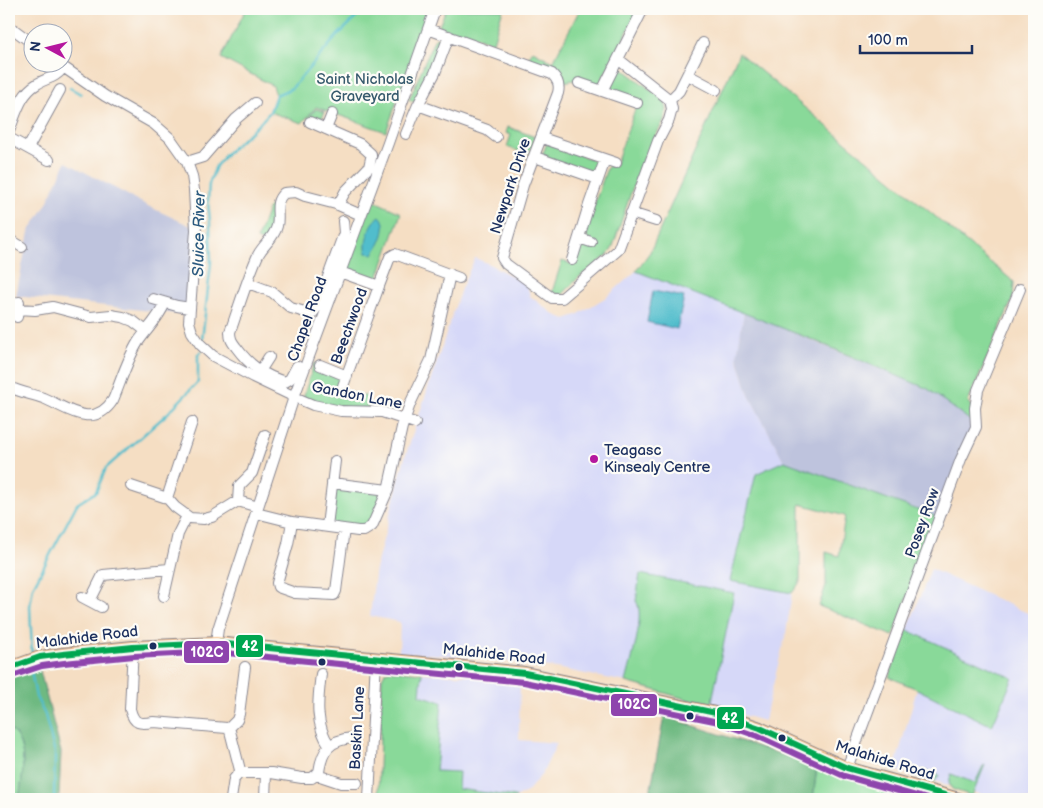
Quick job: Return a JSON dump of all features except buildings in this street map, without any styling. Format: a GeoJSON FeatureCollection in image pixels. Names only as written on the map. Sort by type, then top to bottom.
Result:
{"type":"FeatureCollection","features":[{"type":"Feature","properties":{"kind":"main road","name":"Malahide Road"},"geometry":{"type":"LineString","coordinates":[[13,666],[40,657],[133,646],[216,643],[525,673],[716,712],[760,728],[847,768],[959,799]]}},
{"type":"Feature","properties":{"kind":"street","name":"Chapel Road"},"geometry":{"type":"LineString","coordinates":[[216,643],[218,628],[294,397],[435,9]]}},
{"type":"Feature","properties":{"kind":"street"},"geometry":{"type":"LineString","coordinates":[[602,91],[640,10]]}},
{"type":"Feature","properties":{"kind":"street"},"geometry":{"type":"LineString","coordinates":[[9,26],[22,36]]}},
{"type":"Feature","properties":{"kind":"street","name":"Newpark Drive"},"geometry":{"type":"LineString","coordinates":[[428,29],[545,71],[557,79],[558,93],[523,185],[502,258],[506,264],[552,298],[562,298],[618,250],[658,142],[669,120],[672,109],[670,100]]}},
{"type":"Feature","properties":{"kind":"street"},"geometry":{"type":"LineString","coordinates":[[406,134],[418,105],[435,73],[449,36]]}},
{"type":"Feature","properties":{"kind":"street"},"geometry":{"type":"LineString","coordinates":[[618,59],[670,100],[679,91],[703,43]]}},
{"type":"Feature","properties":{"kind":"street"},"geometry":{"type":"LineString","coordinates":[[49,160],[28,148],[9,132],[23,97],[28,90],[43,80],[58,75],[59,72]]}},
{"type":"Feature","properties":{"kind":"street"},"geometry":{"type":"LineString","coordinates":[[70,72],[104,96],[154,124],[170,138],[187,162],[203,157],[236,119],[255,103]]}},
{"type":"Feature","properties":{"kind":"street"},"geometry":{"type":"LineString","coordinates":[[688,75],[716,90]]}},
{"type":"Feature","properties":{"kind":"street"},"geometry":{"type":"LineString","coordinates":[[579,83],[637,104]]}},
{"type":"Feature","properties":{"kind":"street"},"geometry":{"type":"LineString","coordinates":[[28,148],[60,90]]}},
{"type":"Feature","properties":{"kind":"street"},"geometry":{"type":"LineString","coordinates":[[418,105],[487,130],[496,136]]}},
{"type":"Feature","properties":{"kind":"street"},"geometry":{"type":"LineString","coordinates":[[326,129],[332,114]]}},
{"type":"Feature","properties":{"kind":"street"},"geometry":{"type":"LineString","coordinates":[[310,122],[360,144],[371,154],[369,167],[346,192],[338,205]]}},
{"type":"Feature","properties":{"kind":"street"},"geometry":{"type":"LineString","coordinates":[[542,138],[616,163]]}},
{"type":"Feature","properties":{"kind":"street"},"geometry":{"type":"LineString","coordinates":[[535,157],[598,179]]}},
{"type":"Feature","properties":{"kind":"street"},"geometry":{"type":"LineString","coordinates":[[572,260],[605,160]]}},
{"type":"Feature","properties":{"kind":"street","name":"Gandon Lane"},"geometry":{"type":"LineString","coordinates":[[187,162],[194,190],[196,230],[190,322],[192,332],[206,350],[245,373],[294,397],[341,411],[370,411],[410,421]]}},
{"type":"Feature","properties":{"kind":"street"},"geometry":{"type":"LineString","coordinates":[[297,366],[290,379],[286,382],[260,371],[246,361],[230,338],[230,332],[260,252],[275,232],[278,222],[277,203],[284,193],[292,191],[338,205],[361,215]]}},
{"type":"Feature","properties":{"kind":"street"},"geometry":{"type":"LineString","coordinates":[[631,214],[656,221]]}},
{"type":"Feature","properties":{"kind":"street"},"geometry":{"type":"LineString","coordinates":[[310,314],[317,307],[344,233],[343,220]]}},
{"type":"Feature","properties":{"kind":"street"},"geometry":{"type":"LineString","coordinates":[[579,238],[590,242]]}},
{"type":"Feature","properties":{"kind":"street"},"geometry":{"type":"LineString","coordinates":[[9,239],[22,247]]}},
{"type":"Feature","properties":{"kind":"street","name":"Beechwood"},"geometry":{"type":"LineString","coordinates":[[343,386],[392,255],[455,276],[431,360],[410,404],[410,421],[388,490],[369,529],[364,531],[344,529]]}},
{"type":"Feature","properties":{"kind":"street","name":"Beechwood"},"geometry":{"type":"LineString","coordinates":[[340,272],[379,286]]}},
{"type":"Feature","properties":{"kind":"street"},"geometry":{"type":"LineString","coordinates":[[248,283],[272,292],[291,308],[310,314]]}},
{"type":"Feature","properties":{"kind":"street","name":"Posey Row"},"geometry":{"type":"LineString","coordinates":[[847,768],[961,459],[976,427],[975,408],[978,390],[1020,289]]}},
{"type":"Feature","properties":{"kind":"street"},"geometry":{"type":"LineString","coordinates":[[153,299],[190,308]]}},
{"type":"Feature","properties":{"kind":"street"},"geometry":{"type":"LineString","coordinates":[[9,381],[21,393],[44,399],[73,413],[92,415],[102,412],[110,406],[129,360],[165,303]]}},
{"type":"Feature","properties":{"kind":"street"},"geometry":{"type":"LineString","coordinates":[[18,309],[35,310],[53,307],[91,317],[111,315],[123,317],[134,321],[146,331]]}},
{"type":"Feature","properties":{"kind":"street"},"geometry":{"type":"LineString","coordinates":[[309,336],[313,325],[310,314]]}},
{"type":"Feature","properties":{"kind":"street"},"geometry":{"type":"LineString","coordinates":[[260,371],[269,357]]}},
{"type":"Feature","properties":{"kind":"street","name":"Beechwood"},"geometry":{"type":"LineString","coordinates":[[320,365],[347,376]]}},
{"type":"Feature","properties":{"kind":"street"},"geometry":{"type":"LineString","coordinates":[[167,498],[192,422]]}},
{"type":"Feature","properties":{"kind":"street"},"geometry":{"type":"LineString","coordinates":[[238,501],[240,486],[252,473],[265,434]]}},
{"type":"Feature","properties":{"kind":"street"},"geometry":{"type":"LineString","coordinates":[[327,526],[335,461]]}},
{"type":"Feature","properties":{"kind":"street"},"geometry":{"type":"LineString","coordinates":[[332,483],[388,490]]}},
{"type":"Feature","properties":{"kind":"street"},"geometry":{"type":"LineString","coordinates":[[131,486],[167,498],[187,516],[198,519],[212,517],[238,501]]}},
{"type":"Feature","properties":{"kind":"street"},"geometry":{"type":"LineString","coordinates":[[238,501],[257,510],[292,522],[344,529],[334,595],[286,591],[278,587],[276,583],[288,544],[292,522]]}},
{"type":"Feature","properties":{"kind":"street"},"geometry":{"type":"LineString","coordinates":[[164,596],[178,534],[187,516]]}},
{"type":"Feature","properties":{"kind":"street"},"geometry":{"type":"LineString","coordinates":[[101,607],[86,599],[103,575],[169,569]]}},
{"type":"Feature","properties":{"kind":"street"},"geometry":{"type":"LineString","coordinates":[[133,646],[130,709],[132,718],[136,722],[228,729]]}},
{"type":"Feature","properties":{"kind":"street","name":"Baskin Lane"},"geometry":{"type":"LineString","coordinates":[[369,799],[376,659]]}},
{"type":"Feature","properties":{"kind":"street"},"geometry":{"type":"LineString","coordinates":[[228,729],[237,720],[239,714],[245,668]]}},
{"type":"Feature","properties":{"kind":"street"},"geometry":{"type":"LineString","coordinates":[[321,674],[318,717],[325,738],[330,746]]}},
{"type":"Feature","properties":{"kind":"street"},"geometry":{"type":"LineString","coordinates":[[228,729],[241,771]]}},
{"type":"Feature","properties":{"kind":"street"},"geometry":{"type":"LineString","coordinates":[[241,771],[243,773],[266,773],[312,778],[317,775],[323,754],[330,746],[342,739],[352,738]]}},
{"type":"Feature","properties":{"kind":"street"},"geometry":{"type":"LineString","coordinates":[[231,799],[234,779],[241,771]]}},
{"type":"Feature","properties":{"kind":"street"},"geometry":{"type":"LineString","coordinates":[[265,799],[266,773]]}},
{"type":"Feature","properties":{"kind":"street"},"geometry":{"type":"LineString","coordinates":[[317,775],[341,783],[357,783]]}},
{"type":"Feature","properties":{"kind":"shaded area"},"geometry":{"type":"Polygon","coordinates":[[[66,162],[148,206],[195,228],[187,315],[16,296],[29,232],[46,205],[66,162]]]}},
{"type":"Feature","properties":{"kind":"shaded area","name":"Teagasc Kinsealy Centre"},"geometry":{"type":"Polygon","coordinates":[[[475,258],[527,284],[530,296],[555,315],[565,319],[577,315],[608,296],[636,271],[744,312],[737,357],[749,395],[784,461],[790,483],[800,582],[792,593],[786,633],[764,721],[626,682],[556,668],[486,658],[399,652],[400,622],[370,616],[376,567],[405,457],[461,289],[475,258]]]}},
{"type":"Feature","properties":{"kind":"shaded area"},"geometry":{"type":"Polygon","coordinates":[[[744,312],[928,389],[975,424],[937,517],[784,461],[749,395],[737,356],[744,312]]]}},
{"type":"Feature","properties":{"kind":"shaded area"},"geometry":{"type":"Polygon","coordinates":[[[931,569],[1034,616],[1034,799],[998,799],[894,770],[917,689],[992,726],[1013,678],[907,630],[931,569]]]}},
{"type":"Feature","properties":{"kind":"shaded area"},"geometry":{"type":"Polygon","coordinates":[[[422,673],[520,679],[519,740],[557,743],[542,774],[527,792],[516,797],[458,789],[435,771],[442,702],[420,695],[422,673]]]}},
{"type":"Feature","properties":{"kind":"green space","name":"Saint Nicholas Graveyard"},"geometry":{"type":"Polygon","coordinates":[[[246,9],[430,9],[386,132],[316,107],[302,123],[270,112],[276,95],[273,86],[221,58],[246,9]]]}},
{"type":"Feature","properties":{"kind":"green space"},"geometry":{"type":"Polygon","coordinates":[[[446,9],[503,9],[493,42],[462,32],[456,33],[439,26],[446,9]]]}},
{"type":"Feature","properties":{"kind":"green space"},"geometry":{"type":"Polygon","coordinates":[[[580,9],[630,9],[636,15],[599,85],[579,79],[564,82],[553,70],[530,59],[529,56],[533,51],[553,62],[580,9]]]}},
{"type":"Feature","properties":{"kind":"green space"},"geometry":{"type":"Polygon","coordinates":[[[437,37],[443,40],[430,78],[414,102],[409,100],[434,40],[437,37]]]}},
{"type":"Feature","properties":{"kind":"green space"},"geometry":{"type":"Polygon","coordinates":[[[739,53],[1014,282],[1013,298],[968,402],[978,416],[975,424],[928,389],[813,340],[636,271],[650,252],[739,53]]]}},
{"type":"Feature","properties":{"kind":"green space"},"geometry":{"type":"Polygon","coordinates":[[[619,66],[664,100],[667,109],[664,120],[640,166],[612,249],[607,256],[578,278],[562,295],[552,292],[562,261],[574,265],[580,246],[588,238],[584,234],[607,168],[611,165],[615,166],[638,101],[607,89],[619,66]]]}},
{"type":"Feature","properties":{"kind":"green space"},"geometry":{"type":"Polygon","coordinates":[[[316,109],[325,112],[320,121],[308,118],[316,109]]]}},
{"type":"Feature","properties":{"kind":"green space"},"geometry":{"type":"Polygon","coordinates":[[[508,127],[535,137],[528,154],[507,147],[511,135],[506,133],[508,127]]]}},
{"type":"Feature","properties":{"kind":"green space"},"geometry":{"type":"Polygon","coordinates":[[[547,143],[599,162],[597,174],[542,156],[547,143]]]}},
{"type":"Feature","properties":{"kind":"green space"},"geometry":{"type":"Polygon","coordinates":[[[370,199],[401,213],[377,281],[344,270],[370,199]]]}},
{"type":"Feature","properties":{"kind":"green space"},"geometry":{"type":"Polygon","coordinates":[[[269,206],[275,208],[276,223],[264,242],[257,239],[269,206]]]}},
{"type":"Feature","properties":{"kind":"green space"},"geometry":{"type":"Polygon","coordinates":[[[314,363],[317,364],[316,369],[340,380],[338,388],[362,396],[368,396],[368,408],[344,408],[303,398],[314,363]]]}},
{"type":"Feature","properties":{"kind":"green space"},"geometry":{"type":"Polygon","coordinates":[[[784,461],[937,517],[893,636],[819,606],[826,585],[826,552],[839,556],[845,516],[800,504],[800,582],[792,593],[730,581],[756,474],[784,461]]]}},
{"type":"Feature","properties":{"kind":"green space"},"geometry":{"type":"Polygon","coordinates":[[[336,488],[378,492],[382,495],[368,527],[332,525],[336,488]]]}},
{"type":"Feature","properties":{"kind":"green space"},"geometry":{"type":"Polygon","coordinates":[[[640,574],[734,593],[711,706],[626,682],[638,628],[639,608],[636,601],[640,574]]]}},
{"type":"Feature","properties":{"kind":"green space"},"geometry":{"type":"Polygon","coordinates":[[[907,630],[1013,678],[992,726],[889,677],[907,630]]]}},
{"type":"Feature","properties":{"kind":"green space"},"geometry":{"type":"Polygon","coordinates":[[[39,667],[61,752],[59,796],[58,799],[19,799],[23,763],[21,745],[12,731],[9,731],[9,676],[39,667]]]}},
{"type":"Feature","properties":{"kind":"green space"},"geometry":{"type":"Polygon","coordinates":[[[391,670],[422,673],[420,695],[442,702],[436,771],[459,772],[458,789],[516,797],[515,799],[378,799],[382,678],[385,672],[391,670]]]}},
{"type":"Feature","properties":{"kind":"green space"},"geometry":{"type":"Polygon","coordinates":[[[664,716],[817,766],[813,799],[649,799],[664,716]]]}},
{"type":"Feature","properties":{"kind":"green space"},"geometry":{"type":"Polygon","coordinates":[[[9,731],[12,731],[21,745],[23,773],[19,799],[9,799],[9,731]]]}},
{"type":"Feature","properties":{"kind":"green space"},"geometry":{"type":"Polygon","coordinates":[[[985,765],[972,796],[952,789],[949,783],[951,774],[975,783],[985,765]]]}},
{"type":"Feature","properties":{"kind":"green space"},"geometry":{"type":"Polygon","coordinates":[[[817,766],[848,778],[928,799],[813,799],[817,766]]]}},
{"type":"Feature","properties":{"kind":"green space"},"geometry":{"type":"Polygon","coordinates":[[[922,770],[939,775],[934,783],[921,779],[919,776],[922,770]]]}},
{"type":"Feature","properties":{"kind":"water"},"geometry":{"type":"Polygon","coordinates":[[[380,216],[384,224],[383,235],[373,254],[367,253],[366,243],[369,233],[380,216]]]}},
{"type":"Feature","properties":{"kind":"water"},"geometry":{"type":"Polygon","coordinates":[[[653,291],[684,297],[677,329],[647,322],[653,291]]]}},
{"type":"Feature","properties":{"kind":"waterway","name":"Sluice River"},"geometry":{"type":"LineString","coordinates":[[202,340],[211,263],[209,184],[216,166],[270,112],[276,95],[292,88],[338,35],[365,9]]}},
{"type":"Feature","properties":{"kind":"waterway"},"geometry":{"type":"LineString","coordinates":[[70,88],[81,94]]}},
{"type":"Feature","properties":{"kind":"waterway","name":"Sluice River"},"geometry":{"type":"LineString","coordinates":[[32,655],[30,606],[33,587],[77,504],[96,492],[106,468],[167,414],[198,382],[198,354],[201,352]]}},
{"type":"Feature","properties":{"kind":"waterway"},"geometry":{"type":"LineString","coordinates":[[31,663],[36,697],[45,715],[55,753],[54,799]]}},
{"type":"Feature","properties":{"kind":"transit line","name":"42"},"geometry":{"type":"LineString","coordinates":[[9,668],[40,657],[63,654],[133,647],[216,643],[525,673],[716,713],[760,728],[847,768],[959,799]]}},
{"type":"Feature","properties":{"kind":"transit line","name":"102C"},"geometry":{"type":"LineString","coordinates":[[12,676],[42,666],[64,663],[134,656],[216,652],[524,682],[714,721],[757,736],[844,776],[927,799]]}},
{"type":"Feature","properties":{"kind":"place","name":"Teagasc Kinsealy Centre"},"geometry":{"type":"Point","coordinates":[594,459]}}]}
